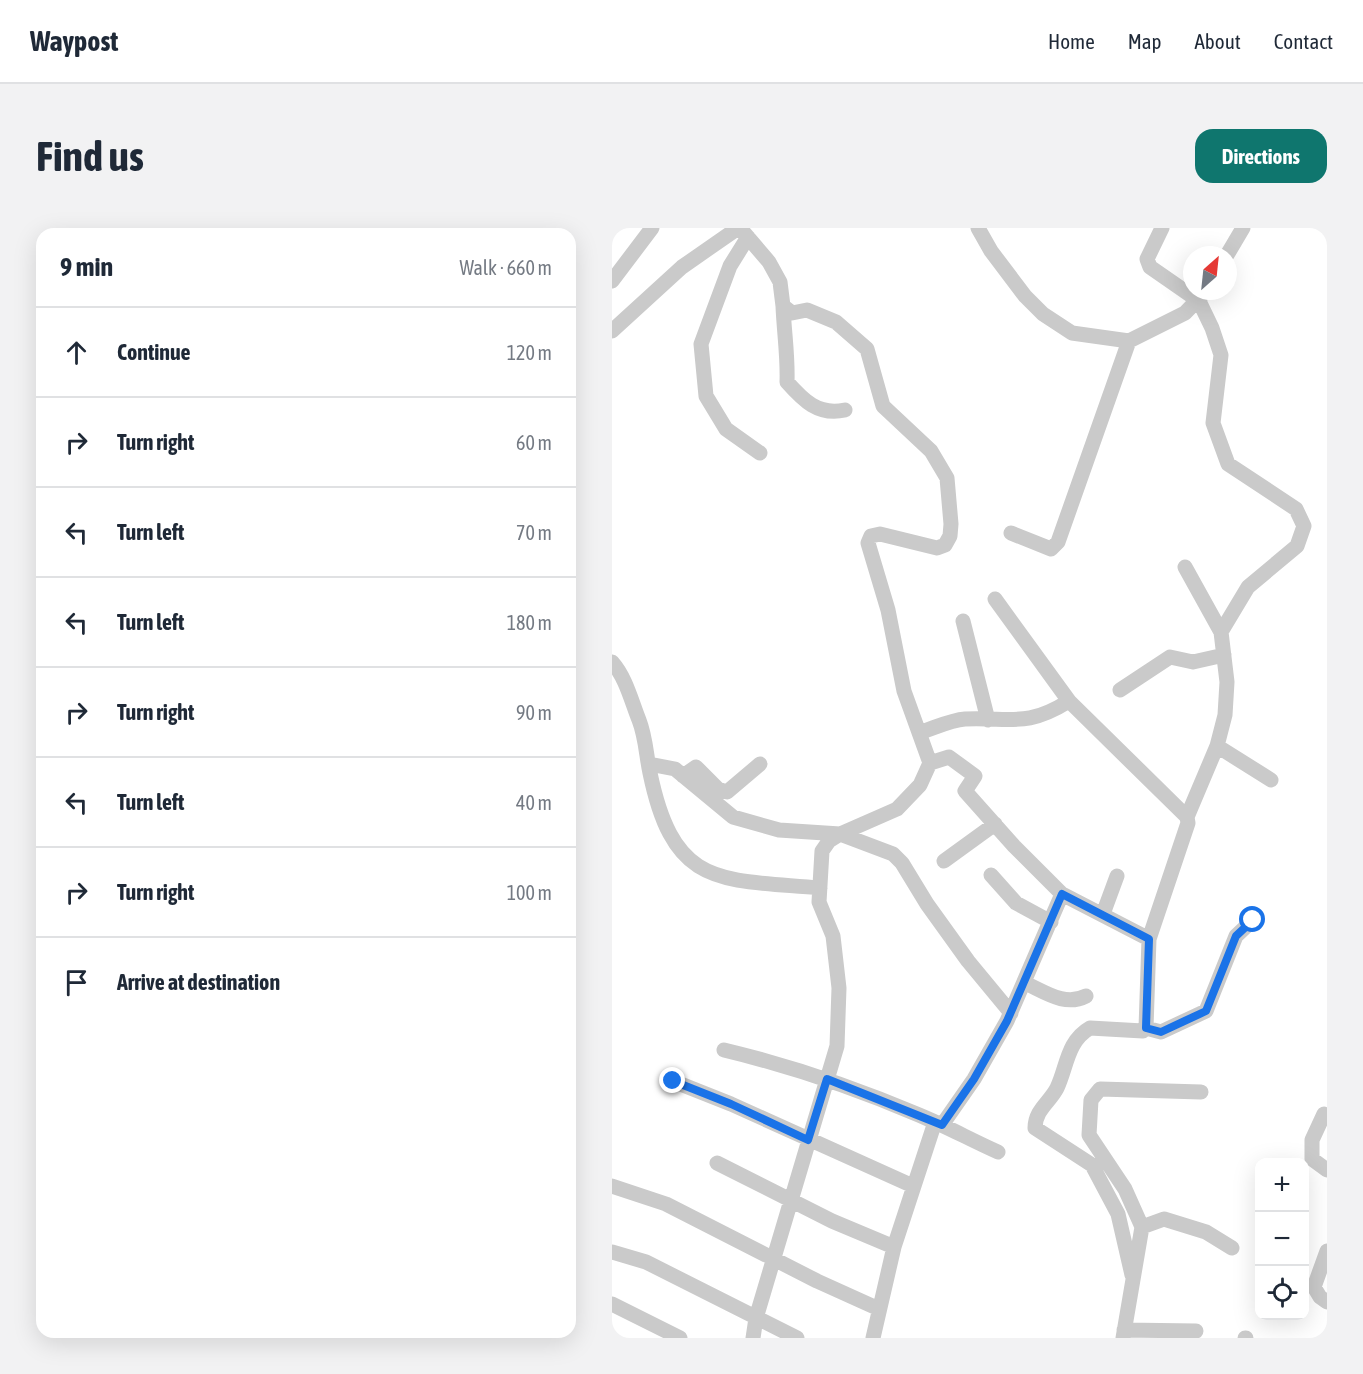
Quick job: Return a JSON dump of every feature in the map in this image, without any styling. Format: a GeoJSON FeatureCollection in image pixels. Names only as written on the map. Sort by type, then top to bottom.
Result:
{"type":"FeatureCollection","features":[{"type":"Feature","properties":{"kind":"street"},"geometry":{"type":"LineString","coordinates":[[612,281],[652,228]]}},
{"type":"Feature","properties":{"kind":"street"},"geometry":{"type":"LineString","coordinates":[[978,228],[991,251],[1043,314],[1072,333],[1129,341],[1161,328],[1198,300]]}},
{"type":"Feature","properties":{"kind":"street"},"geometry":{"type":"LineString","coordinates":[[1162,228],[1147,259],[1150,267],[1183,285]]}},
{"type":"Feature","properties":{"kind":"street"},"geometry":{"type":"LineString","coordinates":[[1232,246],[1243,228]]}},
{"type":"Feature","properties":{"kind":"street"},"geometry":{"type":"LineString","coordinates":[[742,231],[769,262],[780,282],[784,339],[788,357],[787,382],[806,403],[822,410],[835,412],[845,410]]}},
{"type":"Feature","properties":{"kind":"street"},"geometry":{"type":"LineString","coordinates":[[612,331],[682,267],[742,231]]}},
{"type":"Feature","properties":{"kind":"street"},"geometry":{"type":"LineString","coordinates":[[742,231],[701,344],[706,396],[726,429],[760,453]]}},
{"type":"Feature","properties":{"kind":"street"},"geometry":{"type":"LineString","coordinates":[[1204,300],[1221,355],[1213,423],[1228,464],[1296,509],[1304,526],[1297,546],[1248,587],[1221,632]]}},
{"type":"Feature","properties":{"kind":"street"},"geometry":{"type":"LineString","coordinates":[[753,1338],[756,1318],[790,1198],[837,1046],[839,988],[833,936],[819,902],[822,851],[829,841],[840,834],[897,809],[920,785],[930,763],[921,732],[904,691],[888,610],[868,543],[871,536],[880,534],[937,549],[945,545],[950,536],[951,524],[947,478],[931,451],[883,406],[867,349],[836,322],[807,310],[792,313],[783,306]]}},
{"type":"Feature","properties":{"kind":"street"},"geometry":{"type":"LineString","coordinates":[[1011,533],[1051,549],[1058,542],[1129,341]]}},
{"type":"Feature","properties":{"kind":"street"},"geometry":{"type":"LineString","coordinates":[[1146,1028],[1149,939],[1188,823],[1187,817],[1217,746],[1225,715],[1227,682],[1221,632],[1185,567]]}},
{"type":"Feature","properties":{"kind":"street"},"geometry":{"type":"LineString","coordinates":[[995,599],[1069,701],[1187,817]]}},
{"type":"Feature","properties":{"kind":"street"},"geometry":{"type":"LineString","coordinates":[[963,621],[988,720]]}},
{"type":"Feature","properties":{"kind":"street"},"geometry":{"type":"LineString","coordinates":[[1120,690],[1170,657],[1193,662],[1224,655]]}},
{"type":"Feature","properties":{"kind":"street"},"geometry":{"type":"LineString","coordinates":[[612,662],[621,673],[645,738],[649,764],[663,814],[678,851],[701,871],[729,880],[820,888]]}},
{"type":"Feature","properties":{"kind":"street"},"geometry":{"type":"LineString","coordinates":[[921,732],[963,719],[1012,721],[1047,714],[1069,701]]}},
{"type":"Feature","properties":{"kind":"street"},"geometry":{"type":"LineString","coordinates":[[1217,746],[1271,780]]}},
{"type":"Feature","properties":{"kind":"street"},"geometry":{"type":"LineString","coordinates":[[930,763],[949,757],[972,772],[975,776],[965,791],[1062,894],[1149,939]]}},
{"type":"Feature","properties":{"kind":"street"},"geometry":{"type":"LineString","coordinates":[[649,764],[675,769],[733,817],[779,830],[840,834],[893,855],[902,862],[927,904],[968,961],[1011,1013]]}},
{"type":"Feature","properties":{"kind":"street"},"geometry":{"type":"LineString","coordinates":[[684,776],[696,767],[718,789],[727,792],[760,764]]}},
{"type":"Feature","properties":{"kind":"street"},"geometry":{"type":"LineString","coordinates":[[944,861],[995,824]]}},
{"type":"Feature","properties":{"kind":"street"},"geometry":{"type":"LineString","coordinates":[[991,875],[1016,903],[1050,922]]}},
{"type":"Feature","properties":{"kind":"street"},"geometry":{"type":"LineString","coordinates":[[1103,914],[1117,876]]}},
{"type":"Feature","properties":{"kind":"street"},"geometry":{"type":"LineString","coordinates":[[873,1338],[894,1247],[913,1185],[938,1124],[974,1079],[1011,1013],[1062,894]]}},
{"type":"Feature","properties":{"kind":"street"},"geometry":{"type":"LineString","coordinates":[[1132,1275],[1118,1214],[1092,1165],[1035,1128],[1035,1119],[1056,1090],[1066,1056],[1084,1031],[1090,1028],[1143,1031],[1146,1028],[1161,1032],[1206,1011],[1236,936],[1253,920]]}},
{"type":"Feature","properties":{"kind":"street"},"geometry":{"type":"LineString","coordinates":[[1025,982],[1063,1000],[1075,1002],[1086,996]]}},
{"type":"Feature","properties":{"kind":"street"},"geometry":{"type":"LineString","coordinates":[[724,1050],[783,1064],[827,1079],[938,1124],[998,1152]]}},
{"type":"Feature","properties":{"kind":"street"},"geometry":{"type":"LineString","coordinates":[[673,1081],[731,1104],[913,1185]]}},
{"type":"Feature","properties":{"kind":"street"},"geometry":{"type":"LineString","coordinates":[[1196,1331],[1123,1334],[1142,1227],[1125,1189],[1089,1135],[1091,1100],[1100,1089],[1201,1092]]}},
{"type":"Feature","properties":{"kind":"street"},"geometry":{"type":"LineString","coordinates":[[1324,1114],[1312,1140],[1312,1159],[1327,1170]]}},
{"type":"Feature","properties":{"kind":"street"},"geometry":{"type":"LineString","coordinates":[[717,1163],[832,1221],[894,1247]]}},
{"type":"Feature","properties":{"kind":"street"},"geometry":{"type":"LineString","coordinates":[[612,1186],[666,1204],[879,1309]]}},
{"type":"Feature","properties":{"kind":"street"},"geometry":{"type":"LineString","coordinates":[[1142,1227],[1164,1218],[1206,1232],[1232,1248]]}},
{"type":"Feature","properties":{"kind":"street"},"geometry":{"type":"LineString","coordinates":[[1327,1251],[1314,1287],[1320,1297],[1327,1302]]}},
{"type":"Feature","properties":{"kind":"street"},"geometry":{"type":"LineString","coordinates":[[612,1252],[646,1262],[797,1338]]}},
{"type":"Feature","properties":{"kind":"street"},"geometry":{"type":"LineString","coordinates":[[612,1304],[680,1338]]}},
{"type":"Feature","properties":{"kind":"route"},"geometry":{"type":"LineString","coordinates":[[673,1081],[731,1104],[808,1140],[827,1079],[942,1125],[974,1079],[1007,1021],[1062,894],[1146,935],[1149,939],[1151,946],[1146,1028],[1161,1032],[1206,1011],[1211,1004],[1236,936],[1253,920]]}}]}
